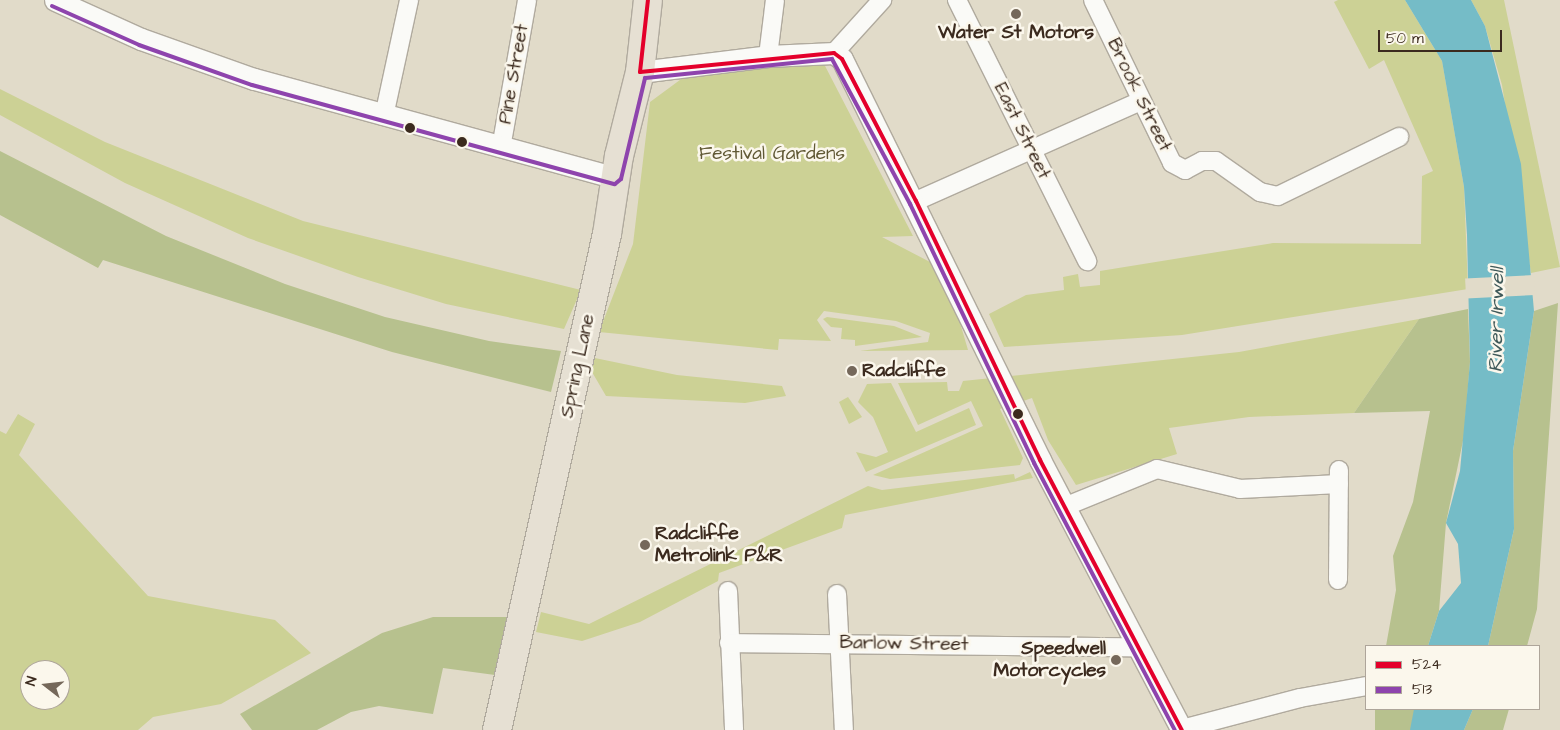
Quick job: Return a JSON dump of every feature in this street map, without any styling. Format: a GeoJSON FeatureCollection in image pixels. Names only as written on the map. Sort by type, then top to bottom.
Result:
{"type":"FeatureCollection","features":[{"type":"Feature","properties":{"kind":"main road","name":"Spring Lane"},"geometry":{"type":"LineString","coordinates":[[497,730],[609,226],[615,178],[640,72],[648,0]]}},
{"type":"Feature","properties":{"kind":"street"},"geometry":{"type":"LineString","coordinates":[[55,0],[141,39],[248,77],[384,116],[615,178]]}},
{"type":"Feature","properties":{"kind":"street"},"geometry":{"type":"LineString","coordinates":[[384,116],[409,0]]}},
{"type":"Feature","properties":{"kind":"street","name":"Pine Street"},"geometry":{"type":"LineString","coordinates":[[501,148],[527,0]]}},
{"type":"Feature","properties":{"kind":"street"},"geometry":{"type":"LineString","coordinates":[[768,56],[775,0]]}},
{"type":"Feature","properties":{"kind":"street"},"geometry":{"type":"LineString","coordinates":[[834,53],[882,0]]}},
{"type":"Feature","properties":{"kind":"street","name":"East Street"},"geometry":{"type":"LineString","coordinates":[[957,0],[1087,261]]}},
{"type":"Feature","properties":{"kind":"street","name":"Brook Street"},"geometry":{"type":"LineString","coordinates":[[1093,0],[1172,163],[1185,170],[1202,161],[1216,161],[1260,192],[1278,196],[1399,137]]}},
{"type":"Feature","properties":{"kind":"street"},"geometry":{"type":"LineString","coordinates":[[640,72],[768,56],[834,53],[842,59],[916,201],[1064,507],[1182,730],[1359,683]]}},
{"type":"Feature","properties":{"kind":"street"},"geometry":{"type":"LineString","coordinates":[[916,201],[1141,101]]}},
{"type":"Feature","properties":{"kind":"street"},"geometry":{"type":"LineString","coordinates":[[1064,507],[1157,469],[1240,489],[1339,477],[1330,555],[1338,580]]}},
{"type":"Feature","properties":{"kind":"street"},"geometry":{"type":"LineString","coordinates":[[728,591],[734,730]]}},
{"type":"Feature","properties":{"kind":"street"},"geometry":{"type":"LineString","coordinates":[[837,594],[844,730]]}},
{"type":"Feature","properties":{"kind":"street","name":"Barlow Street"},"geometry":{"type":"LineString","coordinates":[[729,643],[1138,647]]}},
{"type":"Feature","properties":{"kind":"green space"},"geometry":{"type":"Polygon","coordinates":[[[1338,0],[1405,0],[1442,61],[1464,187],[1468,289],[1182,335],[1004,347],[989,314],[1026,295],[1064,290],[1063,277],[1078,274],[1080,287],[1100,285],[1100,271],[1273,243],[1421,244],[1422,176],[1433,171],[1384,60],[1369,69],[1334,2],[1338,0]]]}},
{"type":"Feature","properties":{"kind":"green space"},"geometry":{"type":"Polygon","coordinates":[[[1471,0],[1504,0],[1560,267],[1531,273],[1502,85],[1485,26],[1471,0]]]}},
{"type":"Feature","properties":{"kind":"green space","name":"Festival Gardens"},"geometry":{"type":"Polygon","coordinates":[[[823,62],[913,236],[882,237],[930,262],[958,316],[968,350],[860,351],[928,342],[930,333],[896,321],[824,311],[817,320],[831,341],[779,339],[778,350],[599,332],[633,244],[650,102],[684,77],[823,62]]]}},
{"type":"Feature","properties":{"kind":"green space"},"geometry":{"type":"Polygon","coordinates":[[[0,89],[105,142],[303,221],[581,290],[564,329],[446,304],[358,277],[248,238],[125,183],[0,115],[0,89]]]}},
{"type":"Feature","properties":{"kind":"green space"},"geometry":{"type":"Polygon","coordinates":[[[0,151],[166,236],[285,284],[385,317],[489,341],[561,351],[551,392],[392,352],[103,260],[98,268],[0,215],[0,151]]]}},
{"type":"Feature","properties":{"kind":"green space"},"geometry":{"type":"Polygon","coordinates":[[[1558,303],[1537,609],[1527,645],[1488,645],[1514,529],[1513,451],[1534,311],[1558,303]]]}},
{"type":"Feature","properties":{"kind":"green space"},"geometry":{"type":"Polygon","coordinates":[[[1468,309],[1470,362],[1464,436],[1446,523],[1439,611],[1428,645],[1386,645],[1396,590],[1393,556],[1413,502],[1430,411],[1354,413],[1419,319],[1468,309]]]}},
{"type":"Feature","properties":{"kind":"green space"},"geometry":{"type":"Polygon","coordinates":[[[827,317],[894,326],[922,337],[855,346],[855,340],[841,339],[842,328],[831,327],[823,319],[827,317]]]}},
{"type":"Feature","properties":{"kind":"green space"},"geometry":{"type":"Polygon","coordinates":[[[1419,319],[1354,413],[1249,417],[1169,428],[1177,454],[1076,485],[1048,440],[1032,398],[1000,409],[1023,458],[1020,465],[890,479],[873,475],[983,426],[971,401],[918,425],[898,383],[947,382],[948,391],[959,391],[963,381],[1239,352],[1419,319]]]}},
{"type":"Feature","properties":{"kind":"green space"},"geometry":{"type":"Polygon","coordinates":[[[590,357],[677,375],[782,386],[786,396],[745,403],[606,396],[592,372],[590,357]]]}},
{"type":"Feature","properties":{"kind":"green space"},"geometry":{"type":"Polygon","coordinates":[[[891,383],[916,432],[969,408],[976,425],[866,472],[856,452],[876,457],[888,452],[873,417],[858,402],[867,384],[891,383]]]}},
{"type":"Feature","properties":{"kind":"green space"},"geometry":{"type":"Polygon","coordinates":[[[848,397],[862,417],[849,424],[839,402],[848,397]]]}},
{"type":"Feature","properties":{"kind":"green space"},"geometry":{"type":"Polygon","coordinates":[[[18,414],[35,424],[19,455],[148,596],[275,620],[311,653],[221,704],[153,717],[138,730],[0,730],[0,431],[6,434],[18,414]]]}},
{"type":"Feature","properties":{"kind":"green space"},"geometry":{"type":"Polygon","coordinates":[[[1030,472],[1033,478],[845,515],[842,528],[719,573],[718,581],[640,622],[582,641],[536,632],[541,612],[589,624],[868,486],[882,490],[1014,474],[1015,479],[1030,472]]]}},
{"type":"Feature","properties":{"kind":"green space"},"geometry":{"type":"Polygon","coordinates":[[[433,617],[507,617],[495,675],[443,668],[433,714],[379,706],[351,712],[317,730],[252,730],[240,714],[382,633],[433,617]]]}},
{"type":"Feature","properties":{"kind":"green space"},"geometry":{"type":"Polygon","coordinates":[[[1375,710],[1414,710],[1414,730],[1375,730],[1375,710]]]}},
{"type":"Feature","properties":{"kind":"green space"},"geometry":{"type":"Polygon","coordinates":[[[1473,710],[1509,710],[1503,730],[1464,730],[1473,710]]]}},
{"type":"Feature","properties":{"kind":"water","name":"River Irwell"},"geometry":{"type":"Polygon","coordinates":[[[1405,0],[1471,0],[1485,26],[1521,164],[1534,311],[1513,451],[1514,529],[1488,645],[1428,645],[1439,611],[1461,583],[1458,544],[1446,523],[1460,471],[1470,362],[1464,187],[1442,61],[1405,0]]]}},
{"type":"Feature","properties":{"kind":"water"},"geometry":{"type":"Polygon","coordinates":[[[1414,710],[1473,710],[1464,730],[1410,730],[1414,710]]]}},
{"type":"Feature","properties":{"kind":"pier"},"geometry":{"type":"Polygon","coordinates":[[[1534,275],[1535,295],[1466,299],[1465,279],[1534,275]]]}},
{"type":"Feature","properties":{"kind":"transit line","name":"524"},"geometry":{"type":"LineString","coordinates":[[640,72],[648,0]]}},
{"type":"Feature","properties":{"kind":"transit line","name":"513"},"geometry":{"type":"LineString","coordinates":[[52,6],[139,45],[252,85],[615,184],[621,179],[645,78],[832,59],[910,204],[1034,463],[1175,730]]}},
{"type":"Feature","properties":{"kind":"transit line","name":"524"},"geometry":{"type":"LineString","coordinates":[[834,53],[842,59],[916,201],[1040,460],[1182,730]]}},
{"type":"Feature","properties":{"kind":"transit line","name":"524"},"geometry":{"type":"LineString","coordinates":[[640,72],[834,53]]}},
{"type":"Feature","properties":{"kind":"place","name":"Water St Motors"},"geometry":{"type":"Point","coordinates":[1016,14]}},
{"type":"Feature","properties":{"kind":"place","name":"Radcliffe"},"geometry":{"type":"Point","coordinates":[852,371]}},
{"type":"Feature","properties":{"kind":"place","name":"Radcliffe Metrolink P&R"},"geometry":{"type":"Point","coordinates":[645,545]}},
{"type":"Feature","properties":{"kind":"place","name":"Speedwell Motorcycles"},"geometry":{"type":"Point","coordinates":[1116,660]}}]}
